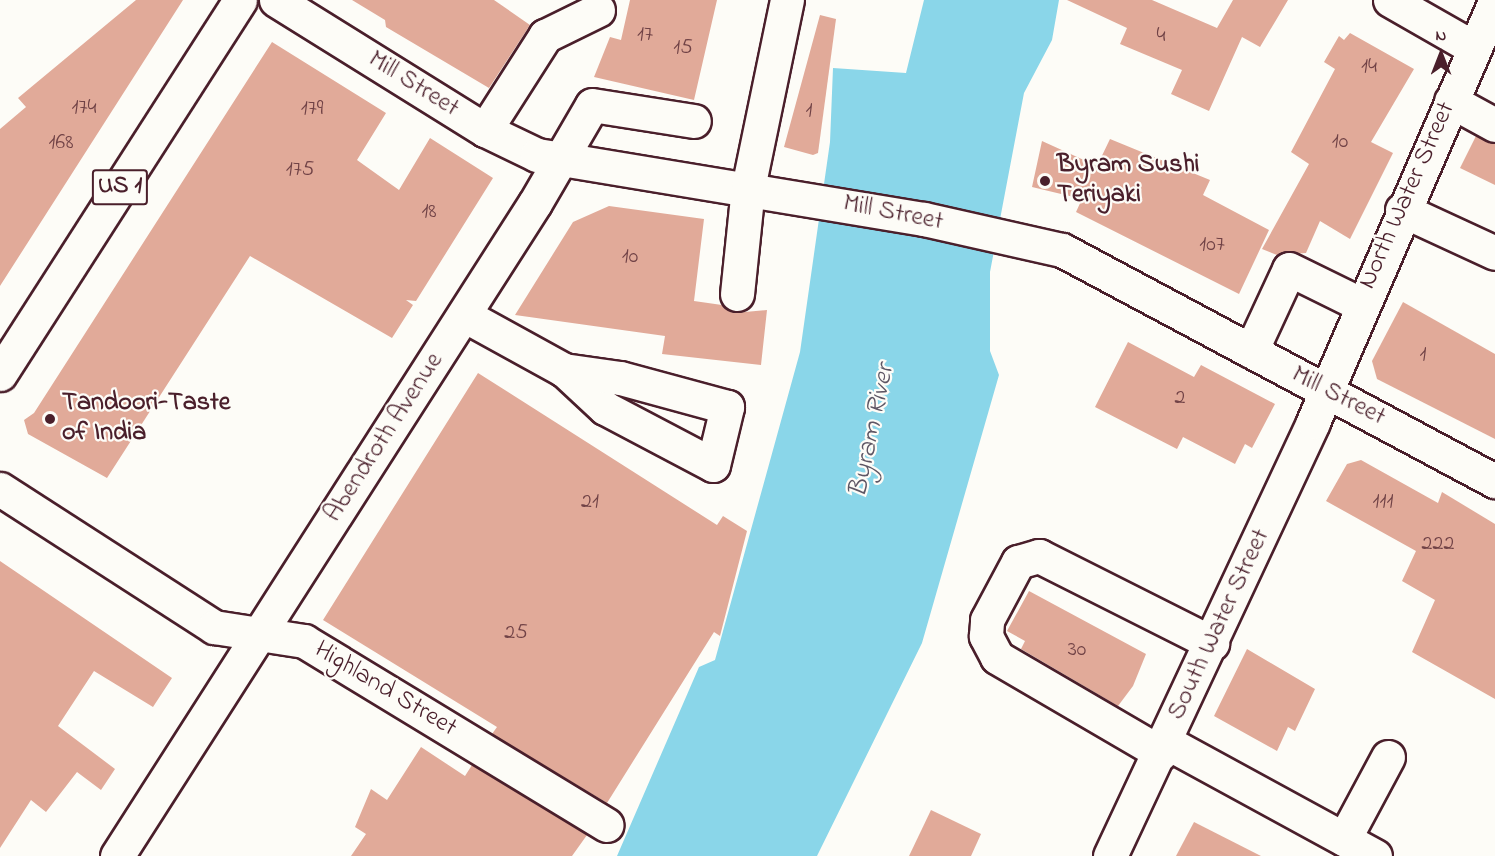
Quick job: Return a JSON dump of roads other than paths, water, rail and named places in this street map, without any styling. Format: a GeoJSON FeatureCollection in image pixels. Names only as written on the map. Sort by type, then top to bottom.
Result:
{"type":"FeatureCollection","features":[{"type":"Feature","properties":{"kind":"street","name":"US 1"},"geometry":{"type":"LineString","coordinates":[[0,374],[240,0]]}},
{"type":"Feature","properties":{"kind":"street","name":"Mill Street"},"geometry":{"type":"LineString","coordinates":[[276,0],[485,130],[560,163],[801,196],[1042,244],[1095,266],[1324,393],[1495,481]]}},
{"type":"Feature","properties":{"kind":"street"},"geometry":{"type":"LineString","coordinates":[[737,294],[748,188],[787,0]]}},
{"type":"Feature","properties":{"kind":"street"},"geometry":{"type":"LineString","coordinates":[[1390,0],[1474,48]]}},
{"type":"Feature","properties":{"kind":"street"},"geometry":{"type":"LineString","coordinates":[[485,130],[545,36],[598,10]]}},
{"type":"Feature","properties":{"kind":"street","name":"North Water Street"},"geometry":{"type":"LineString","coordinates":[[1324,393],[1360,304],[1450,101],[1493,12]]}},
{"type":"Feature","properties":{"kind":"street"},"geometry":{"type":"LineString","coordinates":[[1450,101],[1495,125]]}},
{"type":"Feature","properties":{"kind":"street","name":"Abendroth Avenue"},"geometry":{"type":"LineString","coordinates":[[117,856],[464,315],[560,163],[592,105],[694,121]]}},
{"type":"Feature","properties":{"kind":"street"},"geometry":{"type":"LineString","coordinates":[[1402,210],[1495,254]]}},
{"type":"Feature","properties":{"kind":"street"},"geometry":{"type":"LineString","coordinates":[[1251,351],[1289,269],[1360,304]]}},
{"type":"Feature","properties":{"kind":"street"},"geometry":{"type":"LineString","coordinates":[[464,315],[564,370]]}},
{"type":"Feature","properties":{"kind":"street","name":"South Water Street"},"geometry":{"type":"LineString","coordinates":[[1110,856],[1212,644],[1324,393]]}},
{"type":"Feature","properties":{"kind":"street","name":"Highland Street"},"geometry":{"type":"LineString","coordinates":[[0,489],[214,627],[304,641],[607,825]]}},
{"type":"Feature","properties":{"kind":"street"},"geometry":{"type":"LineString","coordinates":[[1212,644],[1040,556],[1018,562],[987,620],[986,636],[997,657],[1374,856]]}},
{"type":"Feature","properties":{"kind":"street"},"geometry":{"type":"LineString","coordinates":[[1344,839],[1388,757]]}},
{"type":"Feature","properties":{"kind":"water","name":"Byram River"},"geometry":{"type":"Polygon","coordinates":[[[924,0],[1059,0],[1052,40],[1024,93],[990,272],[990,351],[999,375],[922,643],[817,856],[617,856],[699,667],[715,660],[800,352],[830,142],[833,68],[906,73],[924,0]]]}},
{"type":"Feature","properties":{"kind":"place","name":"Byram Sushi Teriyaki"},"geometry":{"type":"Point","coordinates":[1045,181]}},
{"type":"Feature","properties":{"kind":"place","name":"Tandoori-Taste of India"},"geometry":{"type":"Point","coordinates":[50,419]}}]}
